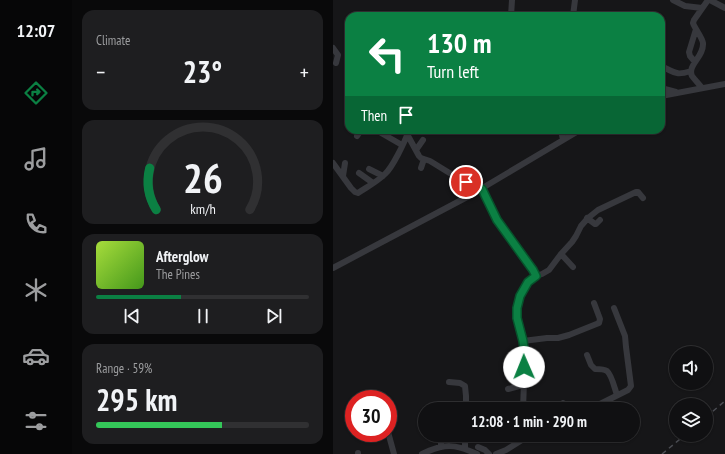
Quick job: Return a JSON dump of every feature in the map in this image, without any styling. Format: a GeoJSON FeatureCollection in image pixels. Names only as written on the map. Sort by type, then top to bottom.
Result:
{"type":"FeatureCollection","features":[{"type":"Feature","properties":{"kind":"street"},"geometry":{"type":"LineString","coordinates":[[511,12],[512,0]]}},
{"type":"Feature","properties":{"kind":"street"},"geometry":{"type":"LineString","coordinates":[[574,12],[575,0]]}},
{"type":"Feature","properties":{"kind":"street"},"geometry":{"type":"LineString","coordinates":[[673,0],[685,6],[703,8]]}},
{"type":"Feature","properties":{"kind":"street"},"geometry":{"type":"LineString","coordinates":[[702,88],[693,77],[691,71],[693,64],[701,55],[703,44],[693,23],[708,0],[725,8]]}},
{"type":"Feature","properties":{"kind":"street"},"geometry":{"type":"LineString","coordinates":[[695,62],[690,56],[689,52],[696,29]]}},
{"type":"Feature","properties":{"kind":"street"},"geometry":{"type":"LineString","coordinates":[[333,48],[338,55],[336,63]]}},
{"type":"Feature","properties":{"kind":"street"},"geometry":{"type":"LineString","coordinates":[[665,68],[674,73],[680,74],[691,71]]}},
{"type":"Feature","properties":{"kind":"street"},"geometry":{"type":"LineString","coordinates":[[665,95],[725,84]]}},
{"type":"Feature","properties":{"kind":"street"},"geometry":{"type":"LineString","coordinates":[[665,89],[679,93]]}},
{"type":"Feature","properties":{"kind":"street"},"geometry":{"type":"LineString","coordinates":[[383,134],[402,145]]}},
{"type":"Feature","properties":{"kind":"street"},"geometry":{"type":"LineString","coordinates":[[333,163],[351,188],[358,193],[383,176],[390,168],[407,134]]}},
{"type":"Feature","properties":{"kind":"street"},"geometry":{"type":"LineString","coordinates":[[409,134],[421,158],[430,161],[456,177],[482,189],[497,220],[536,276]]}},
{"type":"Feature","properties":{"kind":"street"},"geometry":{"type":"LineString","coordinates":[[562,134],[563,140]]}},
{"type":"Feature","properties":{"kind":"street"},"geometry":{"type":"LineString","coordinates":[[333,268],[482,189],[573,134]]}},
{"type":"Feature","properties":{"kind":"street"},"geometry":{"type":"LineString","coordinates":[[416,150],[423,140]]}},
{"type":"Feature","properties":{"kind":"street"},"geometry":{"type":"LineString","coordinates":[[421,168],[424,159]]}},
{"type":"Feature","properties":{"kind":"street"},"geometry":{"type":"LineString","coordinates":[[343,176],[345,163]]}},
{"type":"Feature","properties":{"kind":"street"},"geometry":{"type":"LineString","coordinates":[[369,169],[383,176]]}},
{"type":"Feature","properties":{"kind":"street"},"geometry":{"type":"LineString","coordinates":[[359,173],[373,183]]}},
{"type":"Feature","properties":{"kind":"street"},"geometry":{"type":"LineString","coordinates":[[523,402],[525,356],[517,318],[517,308],[520,296],[528,282],[536,276],[549,270],[572,242],[587,218],[598,210],[636,192],[638,192],[643,198]]}},
{"type":"Feature","properties":{"kind":"street"},"geometry":{"type":"LineString","coordinates":[[587,218],[595,224],[600,220]]}},
{"type":"Feature","properties":{"kind":"street"},"geometry":{"type":"LineString","coordinates":[[561,254],[573,267]]}},
{"type":"Feature","properties":{"kind":"street"},"geometry":{"type":"LineString","coordinates":[[523,341],[564,336],[599,323],[600,319],[594,303]]}},
{"type":"Feature","properties":{"kind":"street"},"geometry":{"type":"LineString","coordinates":[[604,402],[628,390],[631,386],[625,336],[614,308]]}},
{"type":"Feature","properties":{"kind":"street"},"geometry":{"type":"LineString","coordinates":[[587,355],[591,365],[595,369],[608,371],[617,395]]}},
{"type":"Feature","properties":{"kind":"street"},"geometry":{"type":"LineString","coordinates":[[525,356],[532,356],[538,364]]}},
{"type":"Feature","properties":{"kind":"street"},"geometry":{"type":"LineString","coordinates":[[449,382],[460,382],[465,386],[466,402]]}},
{"type":"Feature","properties":{"kind":"street"},"geometry":{"type":"LineString","coordinates":[[508,389],[523,385]]}},
{"type":"Feature","properties":{"kind":"street"},"geometry":{"type":"LineString","coordinates":[[391,442],[394,454]]}},
{"type":"Feature","properties":{"kind":"street"},"geometry":{"type":"LineString","coordinates":[[465,442],[465,449]]}},
{"type":"Feature","properties":{"kind":"street"},"geometry":{"type":"LineString","coordinates":[[496,454],[506,450],[515,442]]}},
{"type":"Feature","properties":{"kind":"street"},"geometry":{"type":"LineString","coordinates":[[422,454],[441,446],[462,447],[477,454]]}},
{"type":"Feature","properties":{"kind":"street"},"geometry":{"type":"LineString","coordinates":[[478,447],[485,450],[489,454]]}},
{"type":"Feature","properties":{"kind":"railway"},"geometry":{"type":"LineString","coordinates":[[713,411],[725,401]]}},
{"type":"Feature","properties":{"kind":"railway"},"geometry":{"type":"LineString","coordinates":[[662,454],[677,442]]}},
{"type":"Feature","properties":{"kind":"route"},"geometry":{"type":"LineString","coordinates":[[466,182],[482,189],[497,220],[536,276],[528,282],[520,296],[517,308],[517,318],[525,356],[524,367]]}}]}
